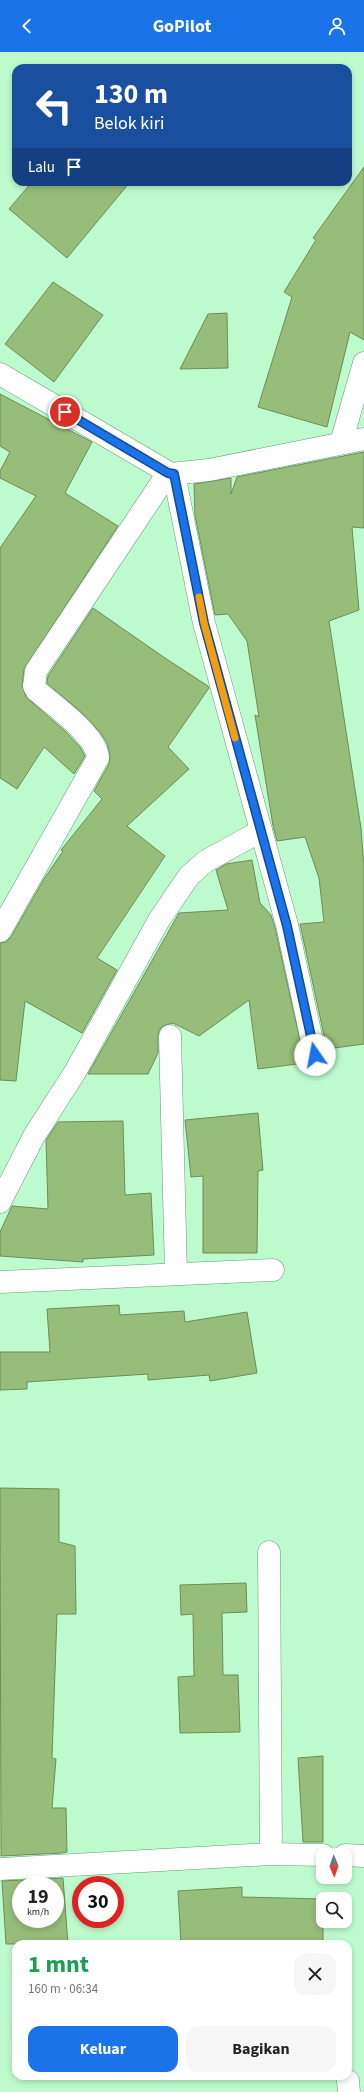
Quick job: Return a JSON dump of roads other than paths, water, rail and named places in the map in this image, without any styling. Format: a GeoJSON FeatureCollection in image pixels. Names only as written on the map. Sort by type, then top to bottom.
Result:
{"type":"FeatureCollection","features":[{"type":"Feature","properties":{"kind":"street"},"geometry":{"type":"LineString","coordinates":[[341,443],[364,363]]}},
{"type":"Feature","properties":{"kind":"street"},"geometry":{"type":"LineString","coordinates":[[0,374],[171,473],[210,470],[364,439]]}},
{"type":"Feature","properties":{"kind":"street"},"geometry":{"type":"LineString","coordinates":[[171,473],[204,623],[287,926],[315,1055]]}},
{"type":"Feature","properties":{"kind":"street"},"geometry":{"type":"LineString","coordinates":[[0,931],[98,758],[97,749],[73,721],[37,691],[34,686],[36,671],[171,473]]}},
{"type":"Feature","properties":{"kind":"street"},"geometry":{"type":"LineString","coordinates":[[0,1202],[34,1136],[75,1072],[159,920],[189,876],[206,861],[261,831]]}},
{"type":"Feature","properties":{"kind":"street"},"geometry":{"type":"LineString","coordinates":[[170,1036],[176,1274]]}},
{"type":"Feature","properties":{"kind":"street"},"geometry":{"type":"LineString","coordinates":[[0,1282],[273,1270]]}},
{"type":"Feature","properties":{"kind":"street"},"geometry":{"type":"LineString","coordinates":[[268,1552],[271,1854]]}},
{"type":"Feature","properties":{"kind":"street"},"geometry":{"type":"LineString","coordinates":[[0,1869],[271,1854],[316,1855]]}},
{"type":"Feature","properties":{"kind":"street"},"geometry":{"type":"LineString","coordinates":[[352,1855],[364,1856]]}}]}
